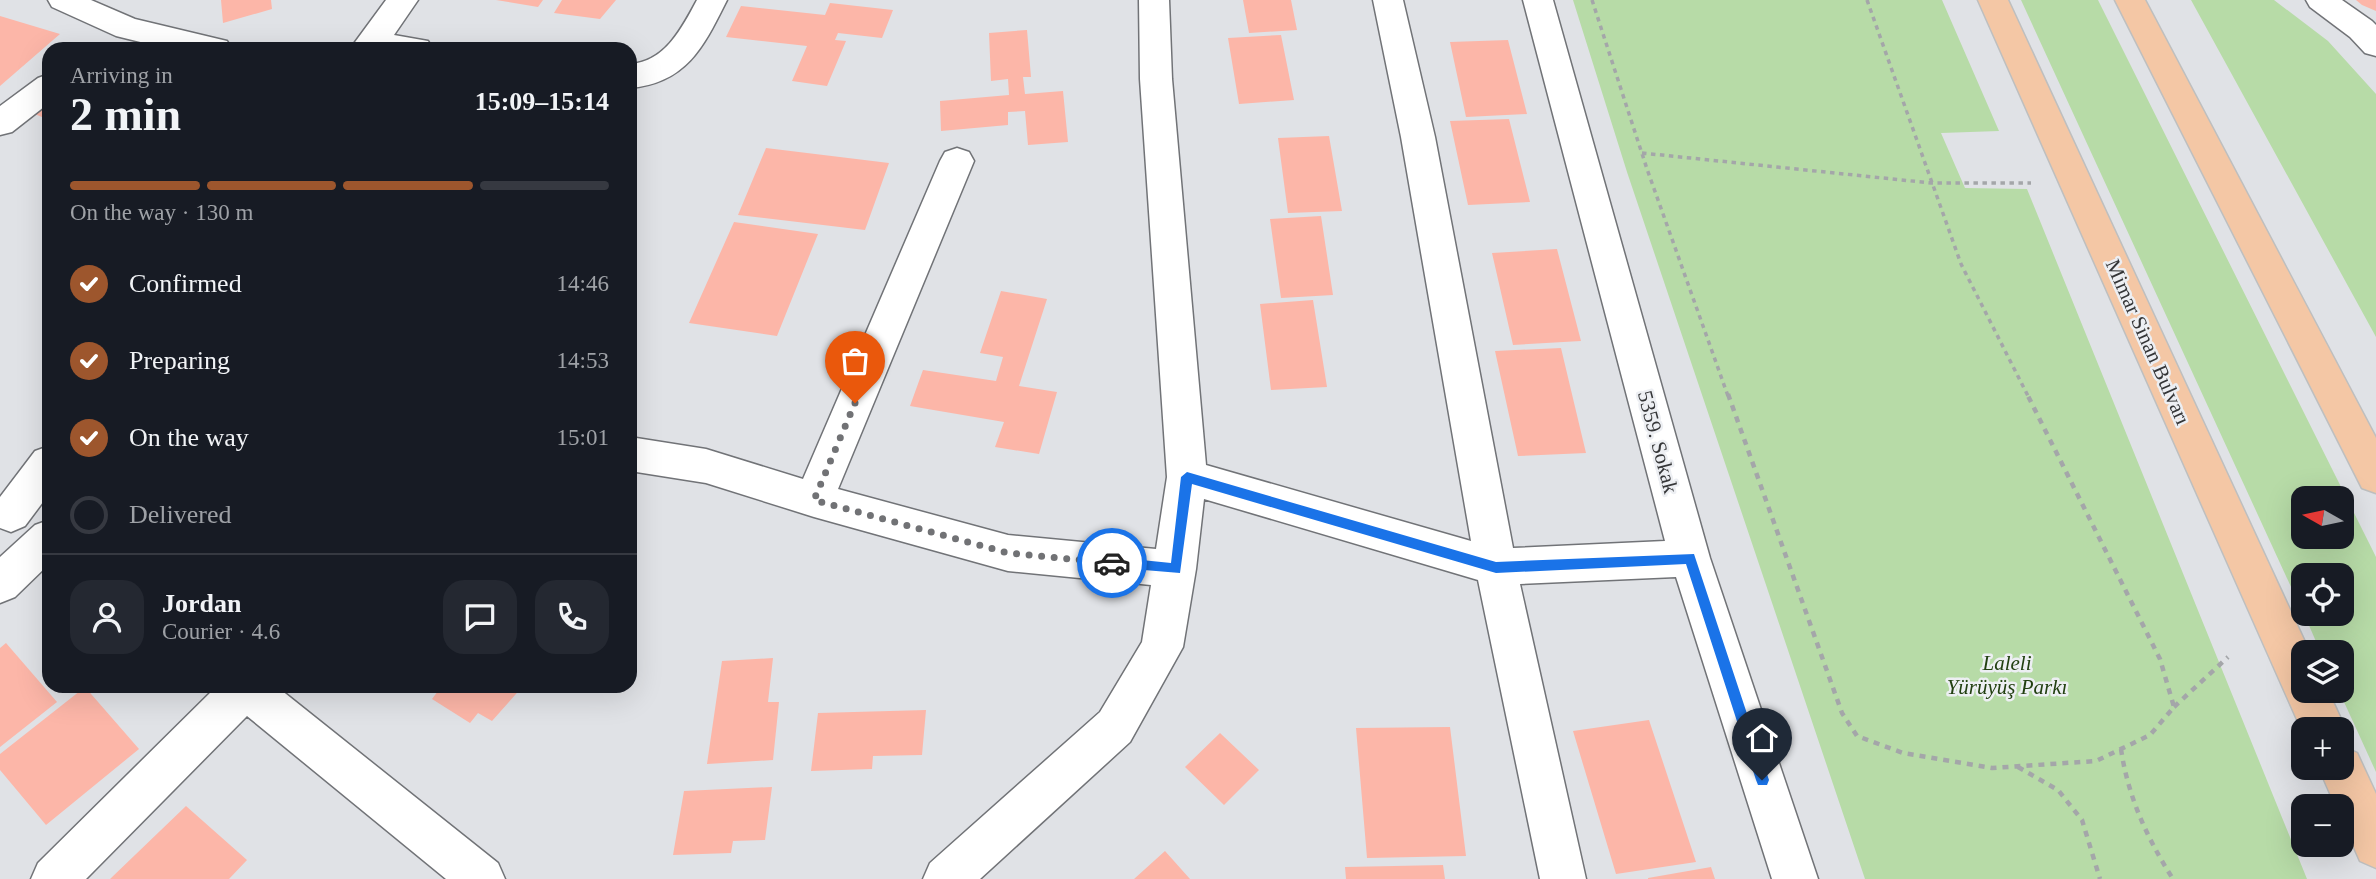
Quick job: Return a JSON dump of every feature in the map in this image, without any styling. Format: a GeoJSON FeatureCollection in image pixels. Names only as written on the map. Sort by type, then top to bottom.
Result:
{"type":"FeatureCollection","features":[{"type":"Feature","properties":{"kind":"highway","name":"Mimar Sinan Bulvarı"},"geometry":{"type":"LineString","coordinates":[[1993,0],[2291,658]]}},
{"type":"Feature","properties":{"kind":"highway"},"geometry":{"type":"LineString","coordinates":[[2130,0],[2376,475]]}},
{"type":"Feature","properties":{"kind":"highway"},"geometry":{"type":"LineString","coordinates":[[2346,780],[2376,845]]}},
{"type":"Feature","properties":{"kind":"street"},"geometry":{"type":"LineString","coordinates":[[62,0],[127,28],[186,42]]}},
{"type":"Feature","properties":{"kind":"street"},"geometry":{"type":"LineString","coordinates":[[371,42],[403,0]]}},
{"type":"Feature","properties":{"kind":"street"},"geometry":{"type":"LineString","coordinates":[[637,74],[668,66],[691,39],[712,0]]}},
{"type":"Feature","properties":{"kind":"street"},"geometry":{"type":"LineString","coordinates":[[946,879],[1115,727],[1162,647],[1176,569],[1187,477],[1156,79],[1154,0]]}},
{"type":"Feature","properties":{"kind":"street"},"geometry":{"type":"LineString","coordinates":[[1388,0],[1418,138],[1496,567],[1563,879]]}},
{"type":"Feature","properties":{"kind":"street","name":"5359. Sokak"},"geometry":{"type":"LineString","coordinates":[[1538,0],[1690,558],[1795,879]]}},
{"type":"Feature","properties":{"kind":"street"},"geometry":{"type":"LineString","coordinates":[[2320,0],[2361,29],[2376,46]]}},
{"type":"Feature","properties":{"kind":"street"},"geometry":{"type":"LineString","coordinates":[[108,42],[127,28]]}},
{"type":"Feature","properties":{"kind":"street"},"geometry":{"type":"LineString","coordinates":[[0,123],[42,91]]}},
{"type":"Feature","properties":{"kind":"street"},"geometry":{"type":"LineString","coordinates":[[814,500],[957,161]]}},
{"type":"Feature","properties":{"kind":"street"},"geometry":{"type":"LineString","coordinates":[[637,455],[706,466],[814,500],[1008,553],[1176,569]]}},
{"type":"Feature","properties":{"kind":"street"},"geometry":{"type":"LineString","coordinates":[[42,471],[5,515],[42,529]]}},
{"type":"Feature","properties":{"kind":"street"},"geometry":{"type":"LineString","coordinates":[[1187,477],[1496,567],[1690,558]]}},
{"type":"Feature","properties":{"kind":"street"},"geometry":{"type":"LineString","coordinates":[[0,584],[42,545]]}},
{"type":"Feature","properties":{"kind":"street"},"geometry":{"type":"LineString","coordinates":[[54,879],[238,693]]}},
{"type":"Feature","properties":{"kind":"street"},"geometry":{"type":"LineString","coordinates":[[251,693],[482,879]]}},
{"type":"Feature","properties":{"kind":"path"},"geometry":{"type":"LineString","coordinates":[[1592,0],[1643,153],[1842,713],[1857,736],[1903,752],[1992,768],[2096,761],[2150,735],[2174,707],[2228,657]]}},
{"type":"Feature","properties":{"kind":"path"},"geometry":{"type":"LineString","coordinates":[[1867,0],[1961,264],[2160,659],[2174,707]]}},
{"type":"Feature","properties":{"kind":"path"},"geometry":{"type":"LineString","coordinates":[[1643,153],[1931,183],[2031,183]]}},
{"type":"Feature","properties":{"kind":"path"},"geometry":{"type":"LineString","coordinates":[[2121,749],[2124,775],[2135,811],[2173,879]]}},
{"type":"Feature","properties":{"kind":"path"},"geometry":{"type":"LineString","coordinates":[[2018,766],[2058,790],[2082,820],[2100,879]]}},
{"type":"Feature","properties":{"kind":"green space","name":"Laleli Yürüyüş Parkı"},"geometry":{"type":"Polygon","coordinates":[[[1573,0],[1942,0],[1999,131],[1941,133],[1965,188],[2027,189],[2291,840],[2291,857],[2298,857],[2307,879],[1865,879],[1627,172],[1573,0]]]}},
{"type":"Feature","properties":{"kind":"green space"},"geometry":{"type":"Polygon","coordinates":[[[2021,0],[2098,0],[2341,486],[2291,486],[2291,550],[2354,550],[2354,513],[2376,557],[2376,772],[2354,724],[2354,717],[2351,717],[2344,703],[2354,703],[2354,640],[2315,640],[2309,626],[2354,626],[2354,563],[2291,563],[2291,587],[2021,0]]]}},
{"type":"Feature","properties":{"kind":"green space"},"geometry":{"type":"Polygon","coordinates":[[[2191,0],[2274,0],[2328,41],[2376,94],[2376,337],[2191,0]]]}},
{"type":"Feature","properties":{"kind":"building"},"geometry":{"type":"Polygon","coordinates":[[[221,0],[271,0],[272,9],[223,23],[221,0]]]}},
{"type":"Feature","properties":{"kind":"building"},"geometry":{"type":"Polygon","coordinates":[[[496,0],[543,0],[538,7],[496,0]]]}},
{"type":"Feature","properties":{"kind":"building"},"geometry":{"type":"Polygon","coordinates":[[[562,0],[616,0],[600,19],[554,13],[562,0]]]}},
{"type":"Feature","properties":{"kind":"building"},"geometry":{"type":"Polygon","coordinates":[[[1243,0],[1291,0],[1297,30],[1249,33],[1243,0]]]}},
{"type":"Feature","properties":{"kind":"building"},"geometry":{"type":"Polygon","coordinates":[[[2356,0],[2376,0],[2376,11],[2362,5],[2356,0]]]}},
{"type":"Feature","properties":{"kind":"building"},"geometry":{"type":"Polygon","coordinates":[[[830,3],[893,10],[882,38],[838,33],[835,40],[846,41],[827,86],[792,81],[807,46],[726,37],[741,6],[825,15],[830,3]]]}},
{"type":"Feature","properties":{"kind":"building"},"geometry":{"type":"Polygon","coordinates":[[[0,16],[60,34],[51,42],[42,42],[42,50],[0,86],[0,16]]]}},
{"type":"Feature","properties":{"kind":"building"},"geometry":{"type":"Polygon","coordinates":[[[1027,30],[1031,77],[1023,77],[1025,94],[1063,91],[1068,142],[1028,145],[1025,111],[1008,112],[1008,125],[941,131],[940,101],[1009,95],[1008,79],[991,81],[989,33],[1027,30]]]}},
{"type":"Feature","properties":{"kind":"building"},"geometry":{"type":"Polygon","coordinates":[[[1281,35],[1294,100],[1239,104],[1228,38],[1281,35]]]}},
{"type":"Feature","properties":{"kind":"building"},"geometry":{"type":"Polygon","coordinates":[[[1508,40],[1527,114],[1466,117],[1450,42],[1508,40]]]}},
{"type":"Feature","properties":{"kind":"building"},"geometry":{"type":"Polygon","coordinates":[[[42,103],[42,117],[30,112],[42,103]]]}},
{"type":"Feature","properties":{"kind":"building"},"geometry":{"type":"Polygon","coordinates":[[[1509,119],[1530,202],[1468,205],[1450,121],[1509,119]]]}},
{"type":"Feature","properties":{"kind":"building"},"geometry":{"type":"Polygon","coordinates":[[[1329,136],[1342,211],[1288,213],[1278,138],[1329,136]]]}},
{"type":"Feature","properties":{"kind":"building"},"geometry":{"type":"Polygon","coordinates":[[[766,148],[889,163],[865,230],[738,215],[766,148]]]}},
{"type":"Feature","properties":{"kind":"building"},"geometry":{"type":"Polygon","coordinates":[[[1321,216],[1333,295],[1281,298],[1270,219],[1321,216]]]}},
{"type":"Feature","properties":{"kind":"building"},"geometry":{"type":"Polygon","coordinates":[[[734,222],[818,234],[777,336],[689,323],[734,222]]]}},
{"type":"Feature","properties":{"kind":"building"},"geometry":{"type":"Polygon","coordinates":[[[1557,249],[1581,341],[1513,345],[1492,253],[1557,249]]]}},
{"type":"Feature","properties":{"kind":"building"},"geometry":{"type":"Polygon","coordinates":[[[1001,291],[1047,299],[1019,386],[1057,392],[1039,454],[995,447],[1004,422],[910,406],[923,370],[996,381],[1003,357],[980,353],[1001,291]]]}},
{"type":"Feature","properties":{"kind":"building"},"geometry":{"type":"Polygon","coordinates":[[[1313,300],[1327,387],[1271,390],[1260,304],[1313,300]]]}},
{"type":"Feature","properties":{"kind":"building"},"geometry":{"type":"Polygon","coordinates":[[[1561,348],[1586,453],[1518,456],[1495,351],[1561,348]]]}},
{"type":"Feature","properties":{"kind":"building"},"geometry":{"type":"Polygon","coordinates":[[[6,643],[42,685],[42,693],[49,693],[57,702],[0,747],[0,648],[6,643]]]}},
{"type":"Feature","properties":{"kind":"building"},"geometry":{"type":"Polygon","coordinates":[[[773,658],[768,702],[779,702],[773,760],[707,764],[722,661],[773,658]]]}},
{"type":"Feature","properties":{"kind":"building"},"geometry":{"type":"Polygon","coordinates":[[[77,693],[90,693],[139,749],[46,825],[0,770],[0,754],[77,693]]]}},
{"type":"Feature","properties":{"kind":"building"},"geometry":{"type":"Polygon","coordinates":[[[436,693],[517,693],[492,721],[478,713],[470,723],[432,699],[436,693]]]}},
{"type":"Feature","properties":{"kind":"building"},"geometry":{"type":"Polygon","coordinates":[[[926,710],[922,755],[873,756],[872,769],[811,771],[818,713],[926,710]]]}},
{"type":"Feature","properties":{"kind":"building"},"geometry":{"type":"Polygon","coordinates":[[[1649,720],[1696,862],[1616,874],[1573,731],[1649,720]]]}},
{"type":"Feature","properties":{"kind":"building"},"geometry":{"type":"Polygon","coordinates":[[[1450,727],[1466,856],[1367,858],[1356,728],[1450,727]]]}},
{"type":"Feature","properties":{"kind":"building"},"geometry":{"type":"Polygon","coordinates":[[[1220,733],[1259,770],[1224,805],[1185,767],[1220,733]]]}},
{"type":"Feature","properties":{"kind":"building"},"geometry":{"type":"Polygon","coordinates":[[[772,787],[765,840],[733,841],[731,853],[673,855],[684,791],[772,787]]]}},
{"type":"Feature","properties":{"kind":"building"},"geometry":{"type":"Polygon","coordinates":[[[186,806],[247,860],[229,879],[110,879],[186,806]]]}},
{"type":"Feature","properties":{"kind":"building"},"geometry":{"type":"Polygon","coordinates":[[[1165,851],[1190,879],[1134,879],[1165,851]]]}},
{"type":"Feature","properties":{"kind":"building"},"geometry":{"type":"Polygon","coordinates":[[[1443,865],[1445,879],[1346,879],[1345,867],[1443,865]]]}},
{"type":"Feature","properties":{"kind":"building"},"geometry":{"type":"Polygon","coordinates":[[[1711,867],[1715,879],[1648,879],[1648,878],[1711,867]]]}},
{"type":"Feature","properties":{"kind":"way so far"},"geometry":{"type":"LineString","coordinates":[[855,403],[814,500],[1008,553],[1112,563]]}},
{"type":"Feature","properties":{"kind":"route"},"geometry":{"type":"LineString","coordinates":[[1112,563],[1176,569],[1187,477],[1496,567],[1690,558],[1762,780]]}}]}
